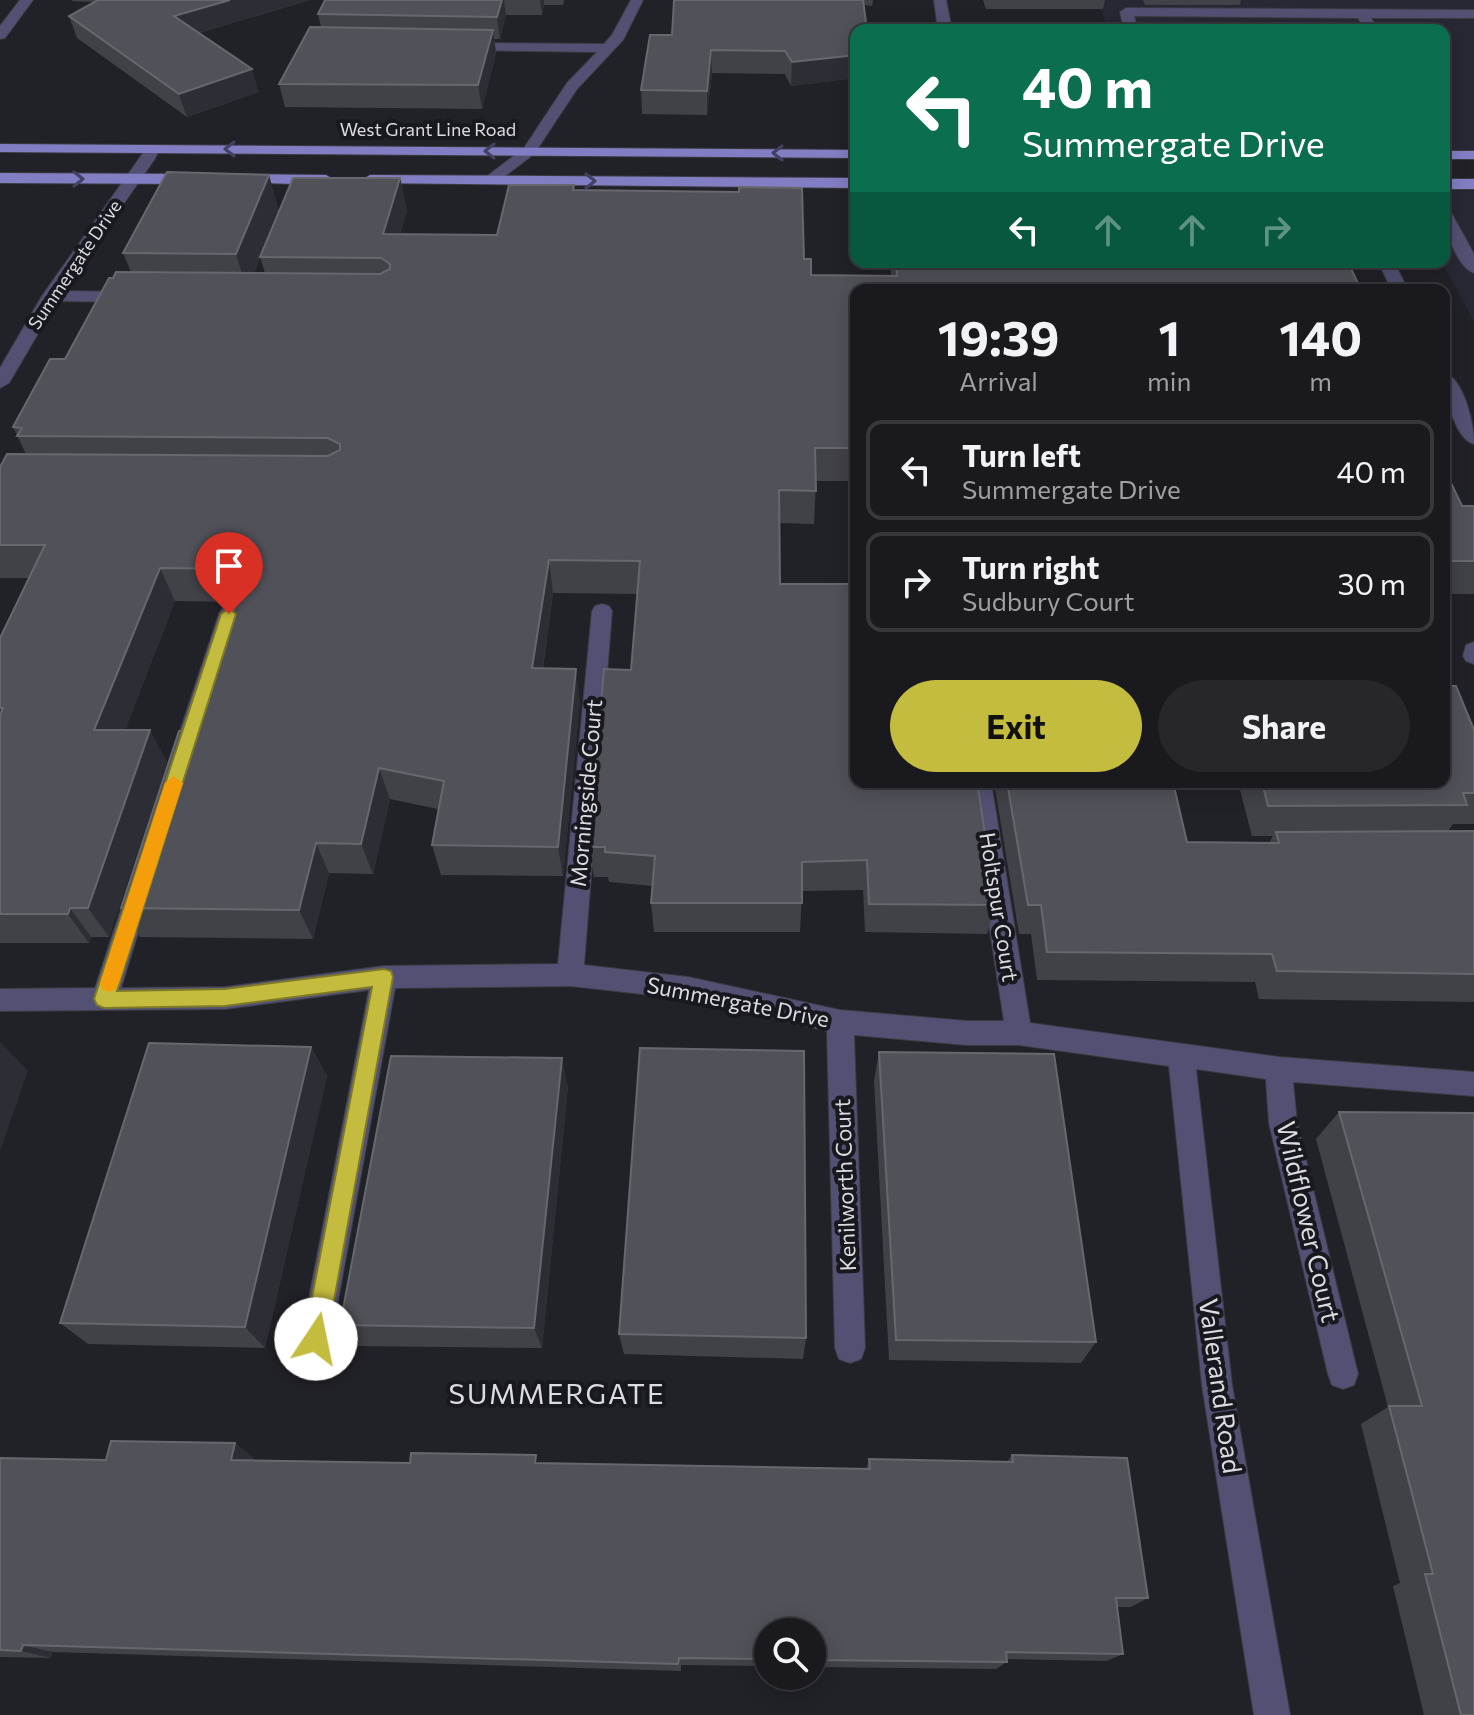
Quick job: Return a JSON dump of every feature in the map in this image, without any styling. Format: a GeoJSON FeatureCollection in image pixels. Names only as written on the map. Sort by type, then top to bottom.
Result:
{"type":"FeatureCollection","features":[{"type":"Feature","properties":{"kind":"main road","name":"West Grant Line Road"},"geometry":{"type":"LineString","coordinates":[[0,148],[850,154]]}},
{"type":"Feature","properties":{"kind":"main road"},"geometry":{"type":"LineString","coordinates":[[1450,155],[1474,155]]}},
{"type":"Feature","properties":{"kind":"main road"},"geometry":{"type":"LineString","coordinates":[[0,178],[850,183]]}},
{"type":"Feature","properties":{"kind":"main road"},"geometry":{"type":"LineString","coordinates":[[1450,184],[1474,184]]}},
{"type":"Feature","properties":{"kind":"street"},"geometry":{"type":"LineString","coordinates":[[0,35],[27,0]]}},
{"type":"Feature","properties":{"kind":"street"},"geometry":{"type":"LineString","coordinates":[[491,180],[529,151],[572,86],[626,25],[637,0]]}},
{"type":"Feature","properties":{"kind":"street"},"geometry":{"type":"LineString","coordinates":[[940,0],[944,24]]}},
{"type":"Feature","properties":{"kind":"street"},"geometry":{"type":"LineString","coordinates":[[1262,0],[1269,13]]}},
{"type":"Feature","properties":{"kind":"street"},"geometry":{"type":"LineString","coordinates":[[1122,6],[1269,13],[1474,14]]}},
{"type":"Feature","properties":{"kind":"street"},"geometry":{"type":"LineString","coordinates":[[1362,14],[1368,24]]}},
{"type":"Feature","properties":{"kind":"street"},"geometry":{"type":"LineString","coordinates":[[452,46],[605,48]]}},
{"type":"Feature","properties":{"kind":"street","name":"Summergate Drive"},"geometry":{"type":"LineString","coordinates":[[0,383],[50,296],[110,208],[135,179],[153,149]]}},
{"type":"Feature","properties":{"kind":"street"},"geometry":{"type":"LineString","coordinates":[[1450,221],[1474,227]]}},
{"type":"Feature","properties":{"kind":"street"},"geometry":{"type":"LineString","coordinates":[[1450,225],[1474,268]]}},
{"type":"Feature","properties":{"kind":"street"},"geometry":{"type":"LineString","coordinates":[[50,296],[145,297]]}},
{"type":"Feature","properties":{"kind":"street"},"geometry":{"type":"LineString","coordinates":[[1450,390],[1474,438]]}},
{"type":"Feature","properties":{"kind":"street","name":"Morningside Court"},"geometry":{"type":"LineString","coordinates":[[570,975],[602,611]]}},
{"type":"Feature","properties":{"kind":"street"},"geometry":{"type":"LineString","coordinates":[[176,777],[229,614]]}},
{"type":"Feature","properties":{"kind":"street","name":"Holtspur Court"},"geometry":{"type":"LineString","coordinates":[[980,788],[1019,1033]]}},
{"type":"Feature","properties":{"kind":"street"},"geometry":{"type":"LineString","coordinates":[[104,999],[147,866]]}},
{"type":"Feature","properties":{"kind":"street","name":"Summergate Drive"},"geometry":{"type":"LineString","coordinates":[[0,1000],[225,998],[384,977],[570,975],[688,988],[840,1022],[967,1033],[1019,1033],[1279,1069],[1474,1084]]}},
{"type":"Feature","properties":{"kind":"street"},"geometry":{"type":"LineString","coordinates":[[316,1339],[384,977]]}},
{"type":"Feature","properties":{"kind":"street","name":"Kenilworth Court"},"geometry":{"type":"LineString","coordinates":[[840,1022],[850,1348]]}},
{"type":"Feature","properties":{"kind":"street","name":"Vallerand Road"},"geometry":{"type":"LineString","coordinates":[[1181,1056],[1217,1385],[1272,1715]]}},
{"type":"Feature","properties":{"kind":"street","name":"Wildflower Court"},"geometry":{"type":"LineString","coordinates":[[1279,1069],[1283,1123],[1343,1374]]}},
{"type":"Feature","properties":{"kind":"shaded area"},"geometry":{"type":"Polygon","coordinates":[[[1098,0],[1474,0],[1474,151],[1450,150],[1450,24],[1106,24],[1098,0]]]}},
{"type":"Feature","properties":{"kind":"shaded area"},"geometry":{"type":"Polygon","coordinates":[[[1450,190],[1474,191],[1474,321],[1445,268],[1450,268],[1450,190]]]}},
{"type":"Feature","properties":{"kind":"building"},"geometry":{"type":"Polygon","coordinates":[[[98,0],[230,0],[174,16],[252,69],[179,94],[69,16],[98,0]]]}},
{"type":"Feature","properties":{"kind":"building"},"geometry":{"type":"Polygon","coordinates":[[[325,0],[502,0],[497,17],[318,14],[325,0]]]}},
{"type":"Feature","properties":{"kind":"building"},"geometry":{"type":"Polygon","coordinates":[[[674,0],[863,0],[866,24],[850,24],[850,56],[792,62],[785,51],[711,50],[707,91],[641,90],[650,35],[672,35],[674,0]]]}},
{"type":"Feature","properties":{"kind":"building"},"geometry":{"type":"Polygon","coordinates":[[[310,27],[493,30],[478,85],[279,84],[310,27]]]}},
{"type":"Feature","properties":{"kind":"building"},"geometry":{"type":"Polygon","coordinates":[[[167,172],[269,175],[236,254],[123,253],[167,172]]]}},
{"type":"Feature","properties":{"kind":"building"},"geometry":{"type":"Polygon","coordinates":[[[293,178],[400,178],[383,234],[497,235],[509,185],[574,185],[573,190],[739,192],[739,187],[802,188],[804,259],[811,259],[811,275],[897,276],[896,268],[1351,268],[1358,284],[850,284],[850,448],[815,448],[816,491],[779,490],[780,584],[850,584],[850,788],[978,788],[996,905],[869,904],[867,860],[802,862],[802,903],[651,903],[655,856],[605,852],[605,847],[589,847],[604,669],[631,670],[640,561],[549,560],[532,668],[576,669],[558,847],[432,845],[444,781],[379,768],[361,844],[316,843],[299,910],[121,908],[179,731],[195,731],[247,569],[160,568],[94,730],[150,730],[88,908],[70,908],[68,914],[0,914],[0,716],[3,708],[0,708],[0,638],[45,545],[0,545],[0,467],[7,454],[328,456],[340,450],[340,444],[328,438],[17,436],[22,428],[13,427],[50,359],[65,359],[109,278],[113,278],[116,272],[380,274],[390,269],[390,264],[381,258],[260,257],[293,178]]]}},
{"type":"Feature","properties":{"kind":"building"},"geometry":{"type":"Polygon","coordinates":[[[1450,481],[1462,506],[1474,506],[1474,561],[1450,561],[1450,481]]]}},
{"type":"Feature","properties":{"kind":"building"},"geometry":{"type":"Polygon","coordinates":[[[1450,686],[1456,686],[1474,730],[1474,793],[1463,793],[1467,805],[1268,806],[1264,788],[1450,788],[1450,686]]]}},
{"type":"Feature","properties":{"kind":"building"},"geometry":{"type":"Polygon","coordinates":[[[1008,788],[1174,788],[1187,842],[1279,843],[1276,832],[1474,831],[1474,974],[1277,971],[1272,954],[1047,952],[1041,905],[1028,905],[1008,788]]]}},
{"type":"Feature","properties":{"kind":"building"},"geometry":{"type":"Polygon","coordinates":[[[149,1043],[311,1047],[245,1327],[60,1323],[149,1043]]]}},
{"type":"Feature","properties":{"kind":"building"},"geometry":{"type":"Polygon","coordinates":[[[640,1048],[804,1051],[806,1338],[619,1334],[640,1048]]]}},
{"type":"Feature","properties":{"kind":"building"},"geometry":{"type":"Polygon","coordinates":[[[879,1052],[1054,1054],[1096,1342],[896,1340],[879,1052]]]}},
{"type":"Feature","properties":{"kind":"building"},"geometry":{"type":"Polygon","coordinates":[[[391,1056],[562,1058],[534,1328],[340,1325],[391,1056]]]}},
{"type":"Feature","properties":{"kind":"building"},"geometry":{"type":"Polygon","coordinates":[[[1339,1112],[1474,1113],[1474,1715],[1461,1715],[1425,1574],[1433,1574],[1389,1406],[1422,1406],[1339,1112]]]}},
{"type":"Feature","properties":{"kind":"building"},"geometry":{"type":"Polygon","coordinates":[[[111,1441],[235,1443],[231,1460],[410,1463],[411,1453],[536,1455],[535,1463],[870,1469],[869,1459],[1013,1462],[1012,1455],[1127,1458],[1148,1598],[1116,1598],[1123,1654],[1006,1652],[1007,1662],[826,1660],[826,1618],[754,1618],[754,1659],[679,1658],[678,1664],[23,1645],[21,1651],[0,1650],[0,1458],[106,1460],[111,1441]]]}},
{"type":"Feature","properties":{"kind":"slow traffic"},"geometry":{"type":"LineString","coordinates":[[109,983],[174,783]]}},
{"type":"Feature","properties":{"kind":"district","name":"SUMMERGATE"},"geometry":{"type":"Point","coordinates":[557,1394]}},
{"type":"Feature","properties":{"kind":"route"},"geometry":{"type":"LineString","coordinates":[[229,614],[104,999],[225,998],[384,977],[316,1339]]}}]}
